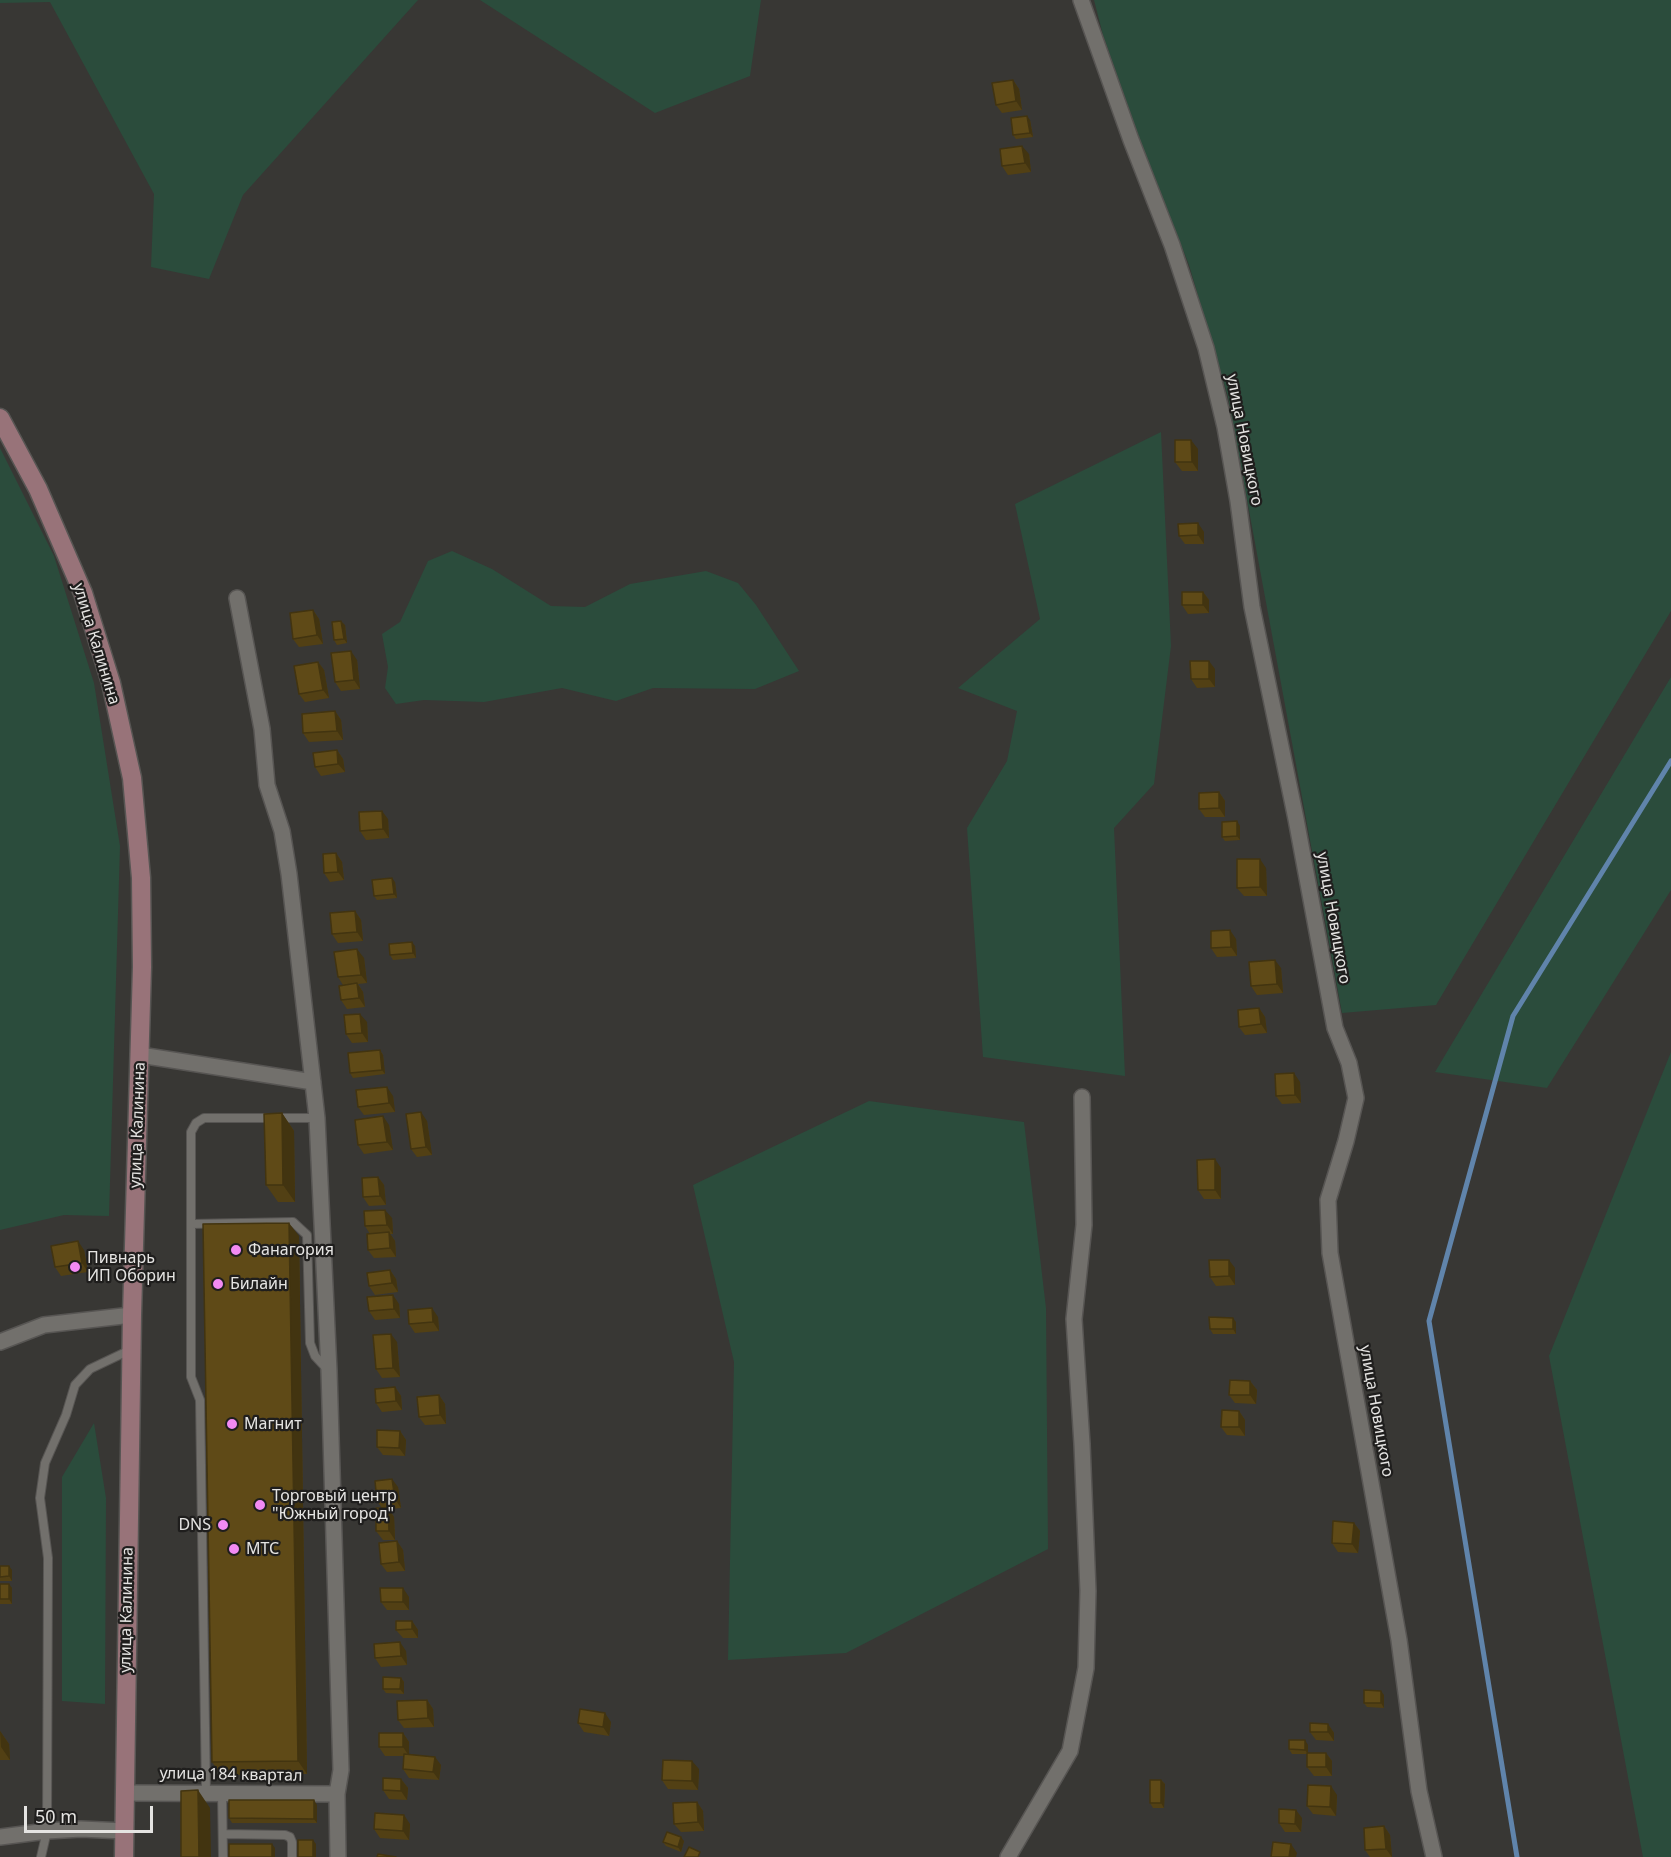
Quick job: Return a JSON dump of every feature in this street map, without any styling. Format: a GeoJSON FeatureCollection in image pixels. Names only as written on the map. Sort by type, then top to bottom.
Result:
{"type":"FeatureCollection","features":[{"type":"Feature","properties":{"kind":"main road","name":"улица Калинина"},"geometry":{"type":"LineString","coordinates":[[0,418],[38,489],[83,592],[111,683],[129,767],[141,878],[142,967],[132,1315],[124,1857]]}},
{"type":"Feature","properties":{"kind":"street","name":"улица Новицкого"},"geometry":{"type":"LineString","coordinates":[[1081,0],[1131,140],[1172,245],[1206,348],[1225,427],[1238,501],[1252,607],[1296,819],[1335,1028],[1349,1064],[1356,1098],[1329,1200],[1330,1253],[1399,1640],[1419,1791],[1434,1857]]}},
{"type":"Feature","properties":{"kind":"street"},"geometry":{"type":"LineString","coordinates":[[237,598],[262,729],[267,786],[282,831],[289,874],[317,1118],[329,1371],[341,1770],[337,1794],[338,1857]]}},
{"type":"Feature","properties":{"kind":"street"},"geometry":{"type":"LineString","coordinates":[[140,1055],[313,1082]]}},
{"type":"Feature","properties":{"kind":"street"},"geometry":{"type":"LineString","coordinates":[[1008,1857],[1070,1750],[1086,1668],[1088,1591],[1074,1319],[1084,1225],[1082,1097]]}},
{"type":"Feature","properties":{"kind":"street"},"geometry":{"type":"LineString","coordinates":[[0,1342],[44,1325],[132,1315]]}},
{"type":"Feature","properties":{"kind":"street","name":"улица 184 квартал"},"geometry":{"type":"LineString","coordinates":[[124,1792],[181,1798],[206,1793],[337,1794]]}},
{"type":"Feature","properties":{"kind":"street"},"geometry":{"type":"LineString","coordinates":[[0,1837],[81,1829],[124,1831]]}},
{"type":"Feature","properties":{"kind":"lane"},"geometry":{"type":"LineString","coordinates":[[206,1793],[200,1400],[191,1377],[191,1132],[195,1123],[204,1118],[317,1118]]}},
{"type":"Feature","properties":{"kind":"lane"},"geometry":{"type":"LineString","coordinates":[[191,1224],[293,1222],[307,1235],[310,1343],[315,1356],[329,1371]]}},
{"type":"Feature","properties":{"kind":"lane"},"geometry":{"type":"LineString","coordinates":[[41,1857],[47,1831],[48,1558],[40,1498],[45,1462],[66,1415],[75,1385],[90,1369],[132,1349]]}},
{"type":"Feature","properties":{"kind":"lane"},"geometry":{"type":"LineString","coordinates":[[222,1793],[223,1857]]}},
{"type":"Feature","properties":{"kind":"lane"},"geometry":{"type":"LineString","coordinates":[[222,1834],[285,1835],[290,1837],[292,1842],[292,1857]]}},
{"type":"Feature","properties":{"kind":"green space"},"geometry":{"type":"Polygon","coordinates":[[[0,0],[418,0],[243,195],[209,279],[151,267],[154,194],[50,2],[0,3],[0,0]]]}},
{"type":"Feature","properties":{"kind":"green space"},"geometry":{"type":"Polygon","coordinates":[[[480,0],[761,0],[750,76],[655,113],[480,0]]]}},
{"type":"Feature","properties":{"kind":"green space"},"geometry":{"type":"Polygon","coordinates":[[[1094,0],[1671,0],[1671,611],[1436,1005],[1342,1013],[1228,397],[1189,265],[1141,143],[1103,35],[1094,0]]]}},
{"type":"Feature","properties":{"kind":"green space"},"geometry":{"type":"Polygon","coordinates":[[[1161,432],[1171,646],[1154,784],[1114,828],[1125,1076],[983,1057],[967,828],[1007,761],[1017,711],[958,688],[1040,619],[1015,504],[1161,432]]]}},
{"type":"Feature","properties":{"kind":"green space"},"geometry":{"type":"Polygon","coordinates":[[[0,448],[54,556],[94,683],[120,846],[109,1216],[64,1215],[0,1230],[0,448]]]}},
{"type":"Feature","properties":{"kind":"green space"},"geometry":{"type":"Polygon","coordinates":[[[452,551],[492,569],[551,606],[585,607],[630,584],[706,571],[738,583],[756,605],[799,671],[755,689],[653,688],[616,701],[562,688],[484,702],[424,700],[396,704],[385,688],[388,667],[382,634],[400,622],[428,561],[452,551]]]}},
{"type":"Feature","properties":{"kind":"green space"},"geometry":{"type":"Polygon","coordinates":[[[1671,677],[1671,890],[1547,1088],[1435,1072],[1671,677]]]}},
{"type":"Feature","properties":{"kind":"green space"},"geometry":{"type":"Polygon","coordinates":[[[1671,1052],[1671,1857],[1643,1857],[1549,1356],[1671,1052]]]}},
{"type":"Feature","properties":{"kind":"green space"},"geometry":{"type":"Polygon","coordinates":[[[869,1101],[1024,1122],[1046,1308],[1048,1549],[846,1653],[728,1660],[734,1362],[693,1185],[869,1101]]]}},
{"type":"Feature","properties":{"kind":"green space"},"geometry":{"type":"Polygon","coordinates":[[[94,1423],[106,1498],[105,1704],[62,1701],[62,1477],[94,1423]]]}},
{"type":"Feature","properties":{"kind":"building"},"geometry":{"type":"Polygon","coordinates":[[[1013,80],[1016,101],[996,105],[992,83],[1013,80]]]}},
{"type":"Feature","properties":{"kind":"building"},"geometry":{"type":"Polygon","coordinates":[[[1027,116],[1030,133],[1013,135],[1011,118],[1027,116]]]}},
{"type":"Feature","properties":{"kind":"building"},"geometry":{"type":"Polygon","coordinates":[[[1022,146],[1025,163],[1002,166],[1000,149],[1022,146]]]}},
{"type":"Feature","properties":{"kind":"building"},"geometry":{"type":"Polygon","coordinates":[[[1175,440],[1191,440],[1192,462],[1175,462],[1175,440]]]}},
{"type":"Feature","properties":{"kind":"building"},"geometry":{"type":"Polygon","coordinates":[[[1198,523],[1198,535],[1179,536],[1178,524],[1198,523]]]}},
{"type":"Feature","properties":{"kind":"building"},"geometry":{"type":"Polygon","coordinates":[[[1182,592],[1203,592],[1203,605],[1182,605],[1182,592]]]}},
{"type":"Feature","properties":{"kind":"building"},"geometry":{"type":"Polygon","coordinates":[[[313,610],[317,635],[293,639],[290,613],[313,610]]]}},
{"type":"Feature","properties":{"kind":"building"},"geometry":{"type":"Polygon","coordinates":[[[341,621],[344,639],[334,640],[332,622],[341,621]]]}},
{"type":"Feature","properties":{"kind":"building"},"geometry":{"type":"Polygon","coordinates":[[[351,651],[354,680],[335,682],[331,653],[351,651]]]}},
{"type":"Feature","properties":{"kind":"building"},"geometry":{"type":"Polygon","coordinates":[[[1190,661],[1209,661],[1209,679],[1191,679],[1190,661]]]}},
{"type":"Feature","properties":{"kind":"building"},"geometry":{"type":"Polygon","coordinates":[[[318,662],[323,690],[299,694],[294,666],[318,662]]]}},
{"type":"Feature","properties":{"kind":"building"},"geometry":{"type":"Polygon","coordinates":[[[335,711],[337,731],[303,733],[302,714],[335,711]]]}},
{"type":"Feature","properties":{"kind":"building"},"geometry":{"type":"Polygon","coordinates":[[[337,750],[338,764],[315,767],[313,753],[337,750]]]}},
{"type":"Feature","properties":{"kind":"building"},"geometry":{"type":"Polygon","coordinates":[[[1219,792],[1219,808],[1199,809],[1199,793],[1219,792]]]}},
{"type":"Feature","properties":{"kind":"building"},"geometry":{"type":"Polygon","coordinates":[[[382,811],[383,829],[360,831],[359,812],[382,811]]]}},
{"type":"Feature","properties":{"kind":"building"},"geometry":{"type":"Polygon","coordinates":[[[1237,821],[1237,836],[1222,837],[1222,822],[1237,821]]]}},
{"type":"Feature","properties":{"kind":"building"},"geometry":{"type":"Polygon","coordinates":[[[336,853],[338,872],[324,873],[323,854],[336,853]]]}},
{"type":"Feature","properties":{"kind":"building"},"geometry":{"type":"Polygon","coordinates":[[[1237,859],[1260,859],[1260,887],[1237,888],[1237,859]]]}},
{"type":"Feature","properties":{"kind":"building"},"geometry":{"type":"Polygon","coordinates":[[[392,878],[394,894],[374,896],[372,880],[392,878]]]}},
{"type":"Feature","properties":{"kind":"building"},"geometry":{"type":"Polygon","coordinates":[[[355,911],[357,932],[332,934],[330,913],[355,911]]]}},
{"type":"Feature","properties":{"kind":"building"},"geometry":{"type":"Polygon","coordinates":[[[1230,930],[1231,947],[1211,948],[1211,931],[1230,930]]]}},
{"type":"Feature","properties":{"kind":"building"},"geometry":{"type":"Polygon","coordinates":[[[412,942],[413,953],[390,955],[389,944],[412,942]]]}},
{"type":"Feature","properties":{"kind":"building"},"geometry":{"type":"Polygon","coordinates":[[[357,949],[361,975],[338,977],[334,952],[357,949]]]}},
{"type":"Feature","properties":{"kind":"building"},"geometry":{"type":"Polygon","coordinates":[[[1275,960],[1277,984],[1251,986],[1249,962],[1275,960]]]}},
{"type":"Feature","properties":{"kind":"building"},"geometry":{"type":"Polygon","coordinates":[[[357,983],[359,998],[341,1000],[339,986],[357,983]]]}},
{"type":"Feature","properties":{"kind":"building"},"geometry":{"type":"Polygon","coordinates":[[[1259,1008],[1261,1024],[1239,1027],[1238,1010],[1259,1008]]]}},
{"type":"Feature","properties":{"kind":"building"},"geometry":{"type":"Polygon","coordinates":[[[360,1014],[362,1033],[346,1034],[344,1015],[360,1014]]]}},
{"type":"Feature","properties":{"kind":"building"},"geometry":{"type":"Polygon","coordinates":[[[380,1050],[382,1070],[350,1073],[348,1053],[380,1050]]]}},
{"type":"Feature","properties":{"kind":"building"},"geometry":{"type":"Polygon","coordinates":[[[1294,1073],[1295,1095],[1276,1096],[1275,1074],[1294,1073]]]}},
{"type":"Feature","properties":{"kind":"building"},"geometry":{"type":"Polygon","coordinates":[[[387,1087],[389,1103],[358,1107],[356,1090],[387,1087]]]}},
{"type":"Feature","properties":{"kind":"building"},"geometry":{"type":"Polygon","coordinates":[[[421,1112],[426,1147],[411,1149],[406,1114],[421,1112]]]}},
{"type":"Feature","properties":{"kind":"building"},"geometry":{"type":"Polygon","coordinates":[[[282,1113],[283,1185],[266,1185],[264,1114],[282,1113]]]}},
{"type":"Feature","properties":{"kind":"building"},"geometry":{"type":"Polygon","coordinates":[[[383,1116],[387,1142],[358,1145],[355,1120],[383,1116]]]}},
{"type":"Feature","properties":{"kind":"building"},"geometry":{"type":"Polygon","coordinates":[[[1215,1159],[1215,1190],[1198,1190],[1197,1160],[1215,1159]]]}},
{"type":"Feature","properties":{"kind":"building"},"geometry":{"type":"Polygon","coordinates":[[[378,1177],[380,1196],[363,1197],[362,1178],[378,1177]]]}},
{"type":"Feature","properties":{"kind":"building"},"geometry":{"type":"Polygon","coordinates":[[[385,1210],[387,1225],[365,1226],[364,1211],[385,1210]]]}},
{"type":"Feature","properties":{"kind":"building","name":"Торговый центр \"Южный город\""},"geometry":{"type":"Polygon","coordinates":[[[289,1223],[298,1761],[212,1762],[203,1224],[289,1223]]]}},
{"type":"Feature","properties":{"kind":"building"},"geometry":{"type":"Polygon","coordinates":[[[389,1232],[390,1248],[368,1250],[367,1234],[389,1232]]]}},
{"type":"Feature","properties":{"kind":"building"},"geometry":{"type":"Polygon","coordinates":[[[78,1241],[82,1263],[55,1267],[51,1246],[78,1241]]]}},
{"type":"Feature","properties":{"kind":"building"},"geometry":{"type":"Polygon","coordinates":[[[1209,1260],[1229,1260],[1229,1276],[1210,1277],[1209,1260]]]}},
{"type":"Feature","properties":{"kind":"building"},"geometry":{"type":"Polygon","coordinates":[[[390,1270],[392,1283],[369,1286],[367,1273],[390,1270]]]}},
{"type":"Feature","properties":{"kind":"building"},"geometry":{"type":"Polygon","coordinates":[[[393,1295],[394,1309],[369,1311],[367,1297],[393,1295]]]}},
{"type":"Feature","properties":{"kind":"building"},"geometry":{"type":"Polygon","coordinates":[[[432,1308],[433,1322],[409,1324],[408,1310],[432,1308]]]}},
{"type":"Feature","properties":{"kind":"building"},"geometry":{"type":"Polygon","coordinates":[[[1209,1317],[1233,1318],[1233,1329],[1210,1329],[1209,1317]]]}},
{"type":"Feature","properties":{"kind":"building"},"geometry":{"type":"Polygon","coordinates":[[[391,1334],[393,1368],[376,1369],[373,1335],[391,1334]]]}},
{"type":"Feature","properties":{"kind":"building"},"geometry":{"type":"Polygon","coordinates":[[[1230,1380],[1250,1381],[1250,1395],[1229,1395],[1230,1380]]]}},
{"type":"Feature","properties":{"kind":"building"},"geometry":{"type":"Polygon","coordinates":[[[395,1387],[396,1401],[376,1403],[375,1389],[395,1387]]]}},
{"type":"Feature","properties":{"kind":"building"},"geometry":{"type":"Polygon","coordinates":[[[439,1395],[440,1415],[419,1417],[417,1397],[439,1395]]]}},
{"type":"Feature","properties":{"kind":"building"},"geometry":{"type":"Polygon","coordinates":[[[1222,1410],[1239,1411],[1239,1427],[1221,1427],[1222,1410]]]}},
{"type":"Feature","properties":{"kind":"building"},"geometry":{"type":"Polygon","coordinates":[[[377,1430],[400,1431],[399,1448],[377,1447],[377,1430]]]}},
{"type":"Feature","properties":{"kind":"building"},"geometry":{"type":"Polygon","coordinates":[[[392,1479],[395,1499],[377,1501],[375,1481],[392,1479]]]}},
{"type":"Feature","properties":{"kind":"building"},"geometry":{"type":"Polygon","coordinates":[[[376,1508],[388,1508],[389,1531],[376,1531],[376,1508]]]}},
{"type":"Feature","properties":{"kind":"building"},"geometry":{"type":"Polygon","coordinates":[[[1333,1521],[1354,1523],[1352,1544],[1332,1543],[1333,1521]]]}},
{"type":"Feature","properties":{"kind":"building"},"geometry":{"type":"Polygon","coordinates":[[[397,1541],[399,1562],[381,1564],[379,1543],[397,1541]]]}},
{"type":"Feature","properties":{"kind":"building"},"geometry":{"type":"Polygon","coordinates":[[[0,1566],[9,1566],[9,1576],[0,1577],[0,1566]]]}},
{"type":"Feature","properties":{"kind":"building"},"geometry":{"type":"Polygon","coordinates":[[[0,1584],[9,1584],[9,1599],[0,1599],[0,1584]]]}},
{"type":"Feature","properties":{"kind":"building"},"geometry":{"type":"Polygon","coordinates":[[[380,1588],[403,1588],[403,1602],[381,1602],[380,1588]]]}},
{"type":"Feature","properties":{"kind":"building"},"geometry":{"type":"Polygon","coordinates":[[[396,1621],[412,1621],[412,1629],[396,1630],[396,1621]]]}},
{"type":"Feature","properties":{"kind":"building"},"geometry":{"type":"Polygon","coordinates":[[[400,1642],[401,1656],[375,1658],[374,1644],[400,1642]]]}},
{"type":"Feature","properties":{"kind":"building"},"geometry":{"type":"Polygon","coordinates":[[[383,1677],[401,1678],[400,1689],[383,1689],[383,1677]]]}},
{"type":"Feature","properties":{"kind":"building"},"geometry":{"type":"Polygon","coordinates":[[[1364,1690],[1381,1691],[1381,1703],[1364,1703],[1364,1690]]]}},
{"type":"Feature","properties":{"kind":"building"},"geometry":{"type":"Polygon","coordinates":[[[427,1700],[428,1718],[398,1720],[397,1701],[427,1700]]]}},
{"type":"Feature","properties":{"kind":"building"},"geometry":{"type":"Polygon","coordinates":[[[580,1709],[605,1713],[603,1727],[578,1723],[580,1709]]]}},
{"type":"Feature","properties":{"kind":"building"},"geometry":{"type":"Polygon","coordinates":[[[1310,1723],[1328,1724],[1328,1732],[1310,1732],[1310,1723]]]}},
{"type":"Feature","properties":{"kind":"building"},"geometry":{"type":"Polygon","coordinates":[[[379,1733],[403,1733],[403,1747],[379,1747],[379,1733]]]}},
{"type":"Feature","properties":{"kind":"building"},"geometry":{"type":"Polygon","coordinates":[[[1289,1740],[1305,1740],[1305,1750],[1289,1749],[1289,1740]]]}},
{"type":"Feature","properties":{"kind":"building"},"geometry":{"type":"Polygon","coordinates":[[[1307,1753],[1326,1753],[1326,1767],[1307,1767],[1307,1753]]]}},
{"type":"Feature","properties":{"kind":"building"},"geometry":{"type":"Polygon","coordinates":[[[404,1754],[435,1757],[433,1772],[403,1769],[404,1754]]]}},
{"type":"Feature","properties":{"kind":"building"},"geometry":{"type":"Polygon","coordinates":[[[663,1760],[692,1761],[692,1781],[662,1780],[663,1760]]]}},
{"type":"Feature","properties":{"kind":"building"},"geometry":{"type":"Polygon","coordinates":[[[383,1778],[401,1779],[401,1791],[383,1790],[383,1778]]]}},
{"type":"Feature","properties":{"kind":"building"},"geometry":{"type":"Polygon","coordinates":[[[1150,1780],[1161,1780],[1161,1803],[1150,1803],[1150,1780]]]}},
{"type":"Feature","properties":{"kind":"building"},"geometry":{"type":"Polygon","coordinates":[[[1308,1785],[1331,1786],[1330,1807],[1307,1806],[1308,1785]]]}},
{"type":"Feature","properties":{"kind":"building"},"geometry":{"type":"Polygon","coordinates":[[[198,1790],[199,1857],[181,1857],[181,1791],[198,1790]]]}},
{"type":"Feature","properties":{"kind":"building"},"geometry":{"type":"Polygon","coordinates":[[[229,1800],[314,1800],[314,1819],[229,1818],[229,1800]]]}},
{"type":"Feature","properties":{"kind":"building"},"geometry":{"type":"Polygon","coordinates":[[[697,1802],[698,1822],[674,1824],[673,1803],[697,1802]]]}},
{"type":"Feature","properties":{"kind":"building"},"geometry":{"type":"Polygon","coordinates":[[[1279,1809],[1296,1810],[1295,1824],[1279,1823],[1279,1809]]]}},
{"type":"Feature","properties":{"kind":"building"},"geometry":{"type":"Polygon","coordinates":[[[375,1813],[404,1815],[403,1831],[374,1829],[375,1813]]]}},
{"type":"Feature","properties":{"kind":"building"},"geometry":{"type":"Polygon","coordinates":[[[1384,1826],[1386,1849],[1365,1850],[1364,1828],[1384,1826]]]}},
{"type":"Feature","properties":{"kind":"building"},"geometry":{"type":"Polygon","coordinates":[[[667,1832],[681,1837],[678,1847],[663,1842],[667,1832]]]}},
{"type":"Feature","properties":{"kind":"building"},"geometry":{"type":"Polygon","coordinates":[[[298,1840],[313,1840],[313,1857],[298,1857],[298,1840]]]}},
{"type":"Feature","properties":{"kind":"building"},"geometry":{"type":"Polygon","coordinates":[[[1273,1842],[1291,1844],[1289,1857],[1271,1857],[1273,1842]]]}},
{"type":"Feature","properties":{"kind":"building"},"geometry":{"type":"Polygon","coordinates":[[[229,1844],[272,1844],[272,1857],[229,1857],[229,1844]]]}},
{"type":"Feature","properties":{"kind":"building"},"geometry":{"type":"Polygon","coordinates":[[[689,1847],[700,1852],[698,1857],[684,1857],[689,1847]]]}},
{"type":"Feature","properties":{"kind":"building"},"geometry":{"type":"Polygon","coordinates":[[[378,1854],[396,1857],[377,1857],[378,1854]]]}},
{"type":"Feature","properties":{"kind":"waterway"},"geometry":{"type":"LineString","coordinates":[[1517,1857],[1429,1321],[1513,1016],[1671,761]]}},
{"type":"Feature","properties":{"kind":"place","name":"Фанагория"},"geometry":{"type":"Point","coordinates":[236,1250]}},
{"type":"Feature","properties":{"kind":"place","name":"Пивнарь ИП Оборин"},"geometry":{"type":"Point","coordinates":[75,1267]}},
{"type":"Feature","properties":{"kind":"place","name":"Билайн"},"geometry":{"type":"Point","coordinates":[218,1284]}},
{"type":"Feature","properties":{"kind":"place","name":"Магнит"},"geometry":{"type":"Point","coordinates":[232,1424]}},
{"type":"Feature","properties":{"kind":"place","name":"Торговый центр \"Южный город\""},"geometry":{"type":"Point","coordinates":[260,1505]}},
{"type":"Feature","properties":{"kind":"place","name":"DNS"},"geometry":{"type":"Point","coordinates":[223,1525]}},
{"type":"Feature","properties":{"kind":"place","name":"МТС"},"geometry":{"type":"Point","coordinates":[234,1549]}}]}
